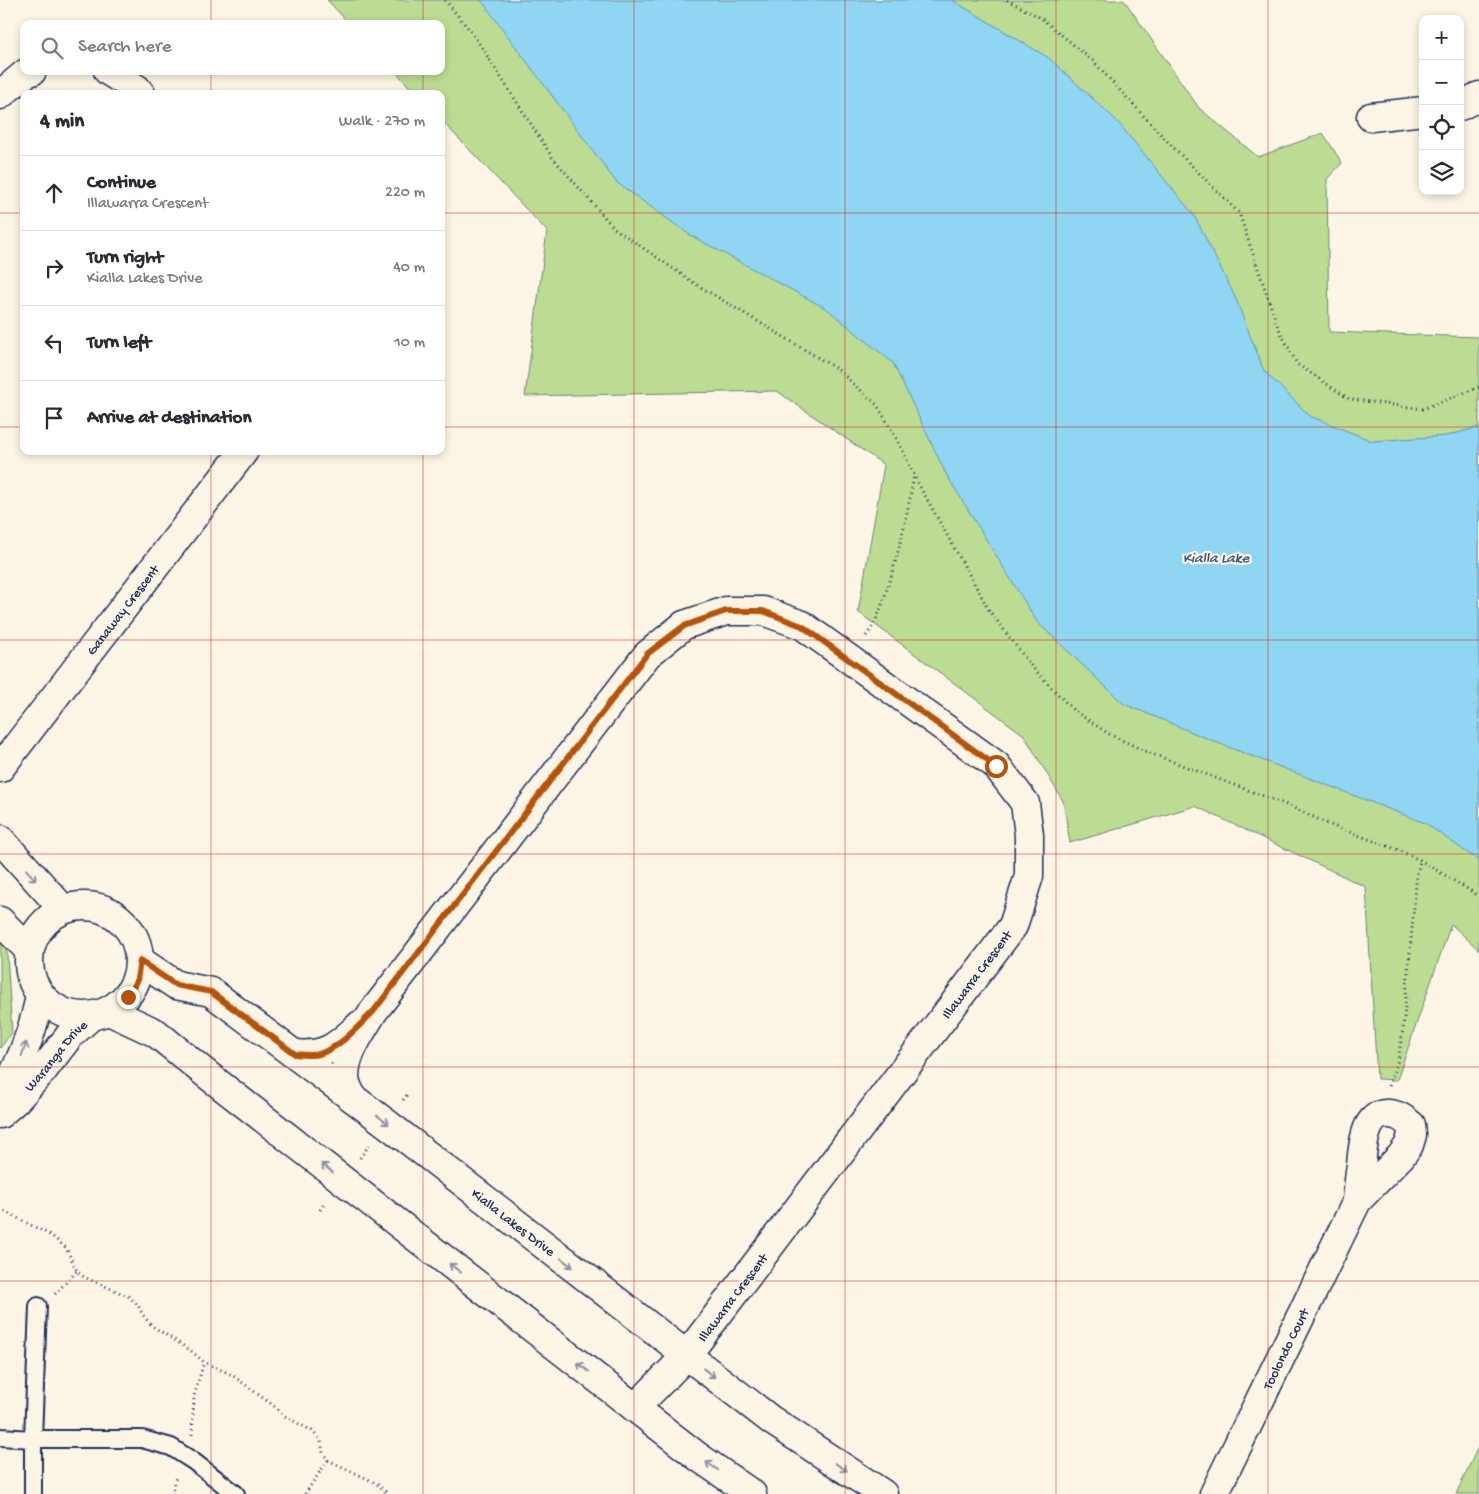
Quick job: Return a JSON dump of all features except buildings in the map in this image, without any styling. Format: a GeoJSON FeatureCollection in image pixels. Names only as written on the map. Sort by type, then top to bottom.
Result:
{"type":"FeatureCollection","features":[{"type":"Feature","properties":{"kind":"street"},"geometry":{"type":"LineString","coordinates":[[0,95],[24,75]]}},
{"type":"Feature","properties":{"kind":"street"},"geometry":{"type":"LineString","coordinates":[[114,75],[138,90]]}},
{"type":"Feature","properties":{"kind":"street"},"geometry":{"type":"LineString","coordinates":[[1462,105],[1479,96]]}},
{"type":"Feature","properties":{"kind":"street"},"geometry":{"type":"LineString","coordinates":[[1371,118],[1419,112]]}},
{"type":"Feature","properties":{"kind":"street","name":"Ganaway Crescent"},"geometry":{"type":"LineString","coordinates":[[0,768],[241,455]]}},
{"type":"Feature","properties":{"kind":"street","name":"Illawarra Crescent"},"geometry":{"type":"LineString","coordinates":[[353,1098],[346,1085],[347,1062],[352,1049],[373,1012],[647,654],[684,626],[726,611],[763,611],[802,626],[996,766],[1025,803],[1029,835],[1029,876],[1012,926],[687,1355],[635,1408]]}},
{"type":"Feature","properties":{"kind":"street"},"geometry":{"type":"LineString","coordinates":[[0,840],[63,909]]}},
{"type":"Feature","properties":{"kind":"street"},"geometry":{"type":"LineString","coordinates":[[100,1014],[128,997],[137,980],[140,950],[132,932],[120,918],[101,908],[82,905],[63,909],[49,917],[36,932],[29,950],[31,979],[40,996],[54,1009],[71,1015],[100,1014],[156,1032],[205,1074],[635,1408],[697,1456],[752,1494]]}},
{"type":"Feature","properties":{"kind":"street"},"geometry":{"type":"LineString","coordinates":[[0,921],[29,950]]}},
{"type":"Feature","properties":{"kind":"street","name":"Kialla Lakes Drive"},"geometry":{"type":"LineString","coordinates":[[140,961],[176,985],[211,992],[386,1122],[771,1420],[883,1494]]}},
{"type":"Feature","properties":{"kind":"street","name":"Waranga Drive"},"geometry":{"type":"LineString","coordinates":[[4,1099],[19,1065],[36,1017],[40,996]]}},
{"type":"Feature","properties":{"kind":"street","name":"Illawarra Crescent"},"geometry":{"type":"LineString","coordinates":[[295,1054],[319,1054],[331,1049],[342,1042],[373,1012]]}},
{"type":"Feature","properties":{"kind":"street","name":"Waranga Drive"},"geometry":{"type":"LineString","coordinates":[[4,1099],[44,1069],[70,1035],[100,1014]]}},
{"type":"Feature","properties":{"kind":"street","name":"Toolondo Court"},"geometry":{"type":"LineString","coordinates":[[1214,1494],[1357,1201],[1401,1156],[1409,1145],[1412,1135],[1411,1125],[1398,1116],[1384,1114],[1374,1119],[1367,1128],[1357,1201]]}},
{"type":"Feature","properties":{"kind":"lane"},"geometry":{"type":"LineString","coordinates":[[33,1494],[38,1306]]}},
{"type":"Feature","properties":{"kind":"lane"},"geometry":{"type":"LineString","coordinates":[[0,1437],[33,1439],[142,1439],[171,1447],[236,1494]]}},
{"type":"Feature","properties":{"kind":"path"},"geometry":{"type":"LineString","coordinates":[[445,0],[473,34],[552,158],[614,228],[694,283],[838,369],[877,405],[989,610],[1032,667],[1073,710],[1109,734],[1147,752],[1396,849],[1420,860],[1479,896]]}},
{"type":"Feature","properties":{"kind":"path"},"geometry":{"type":"LineString","coordinates":[[1007,0],[1041,18],[1093,61],[1164,139],[1239,213],[1278,327],[1296,364],[1349,399],[1423,409],[1479,387]]}},
{"type":"Feature","properties":{"kind":"path"},"geometry":{"type":"LineString","coordinates":[[847,658],[869,632],[882,604],[907,516],[914,474]]}},
{"type":"Feature","properties":{"kind":"path"},"geometry":{"type":"LineString","coordinates":[[1374,1119],[1398,1060],[1403,1029],[1417,873],[1420,860]]}},
{"type":"Feature","properties":{"kind":"path"},"geometry":{"type":"LineString","coordinates":[[320,1210],[409,1092]]}},
{"type":"Feature","properties":{"kind":"path"},"geometry":{"type":"LineString","coordinates":[[0,1209],[52,1236],[66,1248],[77,1271],[84,1277],[128,1296],[138,1305],[152,1326],[190,1350],[204,1362],[232,1375],[274,1406],[283,1415],[312,1431],[321,1442],[323,1453],[328,1460],[376,1483],[388,1494]]}},
{"type":"Feature","properties":{"kind":"path"},"geometry":{"type":"LineString","coordinates":[[38,1306],[55,1294],[77,1271]]}},
{"type":"Feature","properties":{"kind":"path"},"geometry":{"type":"LineString","coordinates":[[173,1494],[174,1481],[184,1465],[192,1439],[194,1396],[204,1362]]}},
{"type":"Feature","properties":{"kind":"path"},"geometry":{"type":"LineString","coordinates":[[305,1494],[328,1460]]}},
{"type":"Feature","properties":{"kind":"green space","name":"Kialla Lake"},"geometry":{"type":"Polygon","coordinates":[[[327,0],[1124,0],[1199,108],[1258,157],[1323,133],[1342,163],[1327,179],[1329,332],[1479,337],[1479,950],[1451,924],[1397,1080],[1377,1079],[1366,887],[1195,806],[1070,843],[1063,801],[1024,735],[858,612],[884,465],[777,391],[525,396],[547,231],[445,124],[445,90],[412,90],[399,75],[445,75],[445,20],[346,20],[327,0]]]}},
{"type":"Feature","properties":{"kind":"green space"},"geometry":{"type":"Polygon","coordinates":[[[0,933],[6,938],[12,1033],[0,1048],[0,933]]]}},
{"type":"Feature","properties":{"kind":"green space"},"geometry":{"type":"Polygon","coordinates":[[[1479,1445],[1479,1494],[1456,1494],[1479,1445]]]}},
{"type":"Feature","properties":{"kind":"water","name":"Kialla Lake"},"geometry":{"type":"Polygon","coordinates":[[[481,0],[952,0],[1049,58],[1116,120],[1194,215],[1235,297],[1264,371],[1310,416],[1372,441],[1446,436],[1479,427],[1479,861],[1425,823],[1223,745],[1124,704],[1037,622],[946,474],[893,363],[827,309],[690,235],[616,182],[481,0]]]}},
{"type":"Feature","properties":{"kind":"route"},"geometry":{"type":"LineString","coordinates":[[128,997],[137,980],[140,961],[176,985],[211,992],[295,1054],[319,1054],[342,1042],[373,1012],[647,654],[684,626],[726,611],[763,611],[802,626],[996,766]]}}]}
